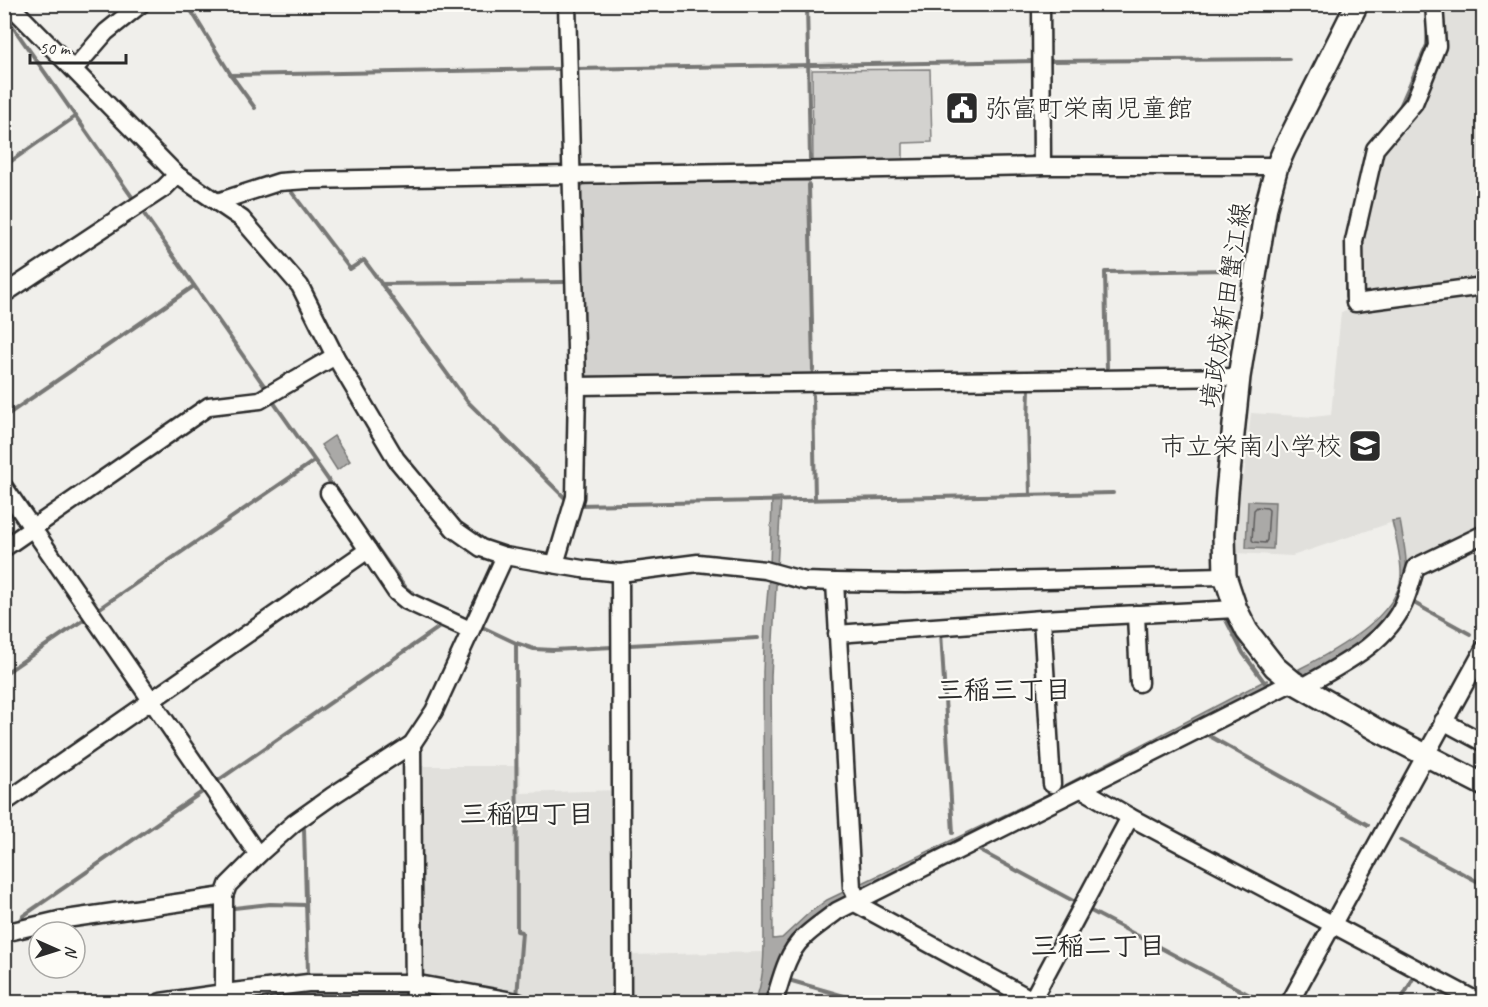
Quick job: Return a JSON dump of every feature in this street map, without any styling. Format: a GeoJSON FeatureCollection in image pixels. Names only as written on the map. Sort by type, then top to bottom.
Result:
{"type":"FeatureCollection","features":[{"type":"Feature","properties":{"kind":"main road","name":"境政成新田蟹江線"},"geometry":{"type":"LineString","coordinates":[[1357,4],[1277,166],[1266,207],[1239,377],[1227,492],[1224,535],[1225,576],[1236,609],[1260,650],[1275,667],[1297,685],[1424,755],[1484,785]]}},
{"type":"Feature","properties":{"kind":"street"},"geometry":{"type":"LineString","coordinates":[[74,69],[106,32],[141,4]]}},
{"type":"Feature","properties":{"kind":"street"},"geometry":{"type":"LineString","coordinates":[[555,564],[575,497],[577,386],[567,4]]}},
{"type":"Feature","properties":{"kind":"street"},"geometry":{"type":"LineString","coordinates":[[1041,4],[1042,166]]}},
{"type":"Feature","properties":{"kind":"street"},"geometry":{"type":"LineString","coordinates":[[1434,4],[1437,46],[1414,103],[1376,149],[1354,241],[1355,303],[1484,286]]}},
{"type":"Feature","properties":{"kind":"street"},"geometry":{"type":"LineString","coordinates":[[6,5],[74,69],[177,175],[242,219],[300,286],[335,356],[396,459],[454,528],[481,548],[505,556],[620,573],[698,563],[772,572],[805,581],[905,583],[1225,576]]}},
{"type":"Feature","properties":{"kind":"street"},"geometry":{"type":"LineString","coordinates":[[217,202],[279,182],[1042,166],[1277,166]]}},
{"type":"Feature","properties":{"kind":"street"},"geometry":{"type":"LineString","coordinates":[[4,294],[164,188],[177,175]]}},
{"type":"Feature","properties":{"kind":"street"},"geometry":{"type":"LineString","coordinates":[[4,548],[209,406],[260,400],[335,356]]}},
{"type":"Feature","properties":{"kind":"street"},"geometry":{"type":"LineString","coordinates":[[577,386],[1239,377]]}},
{"type":"Feature","properties":{"kind":"street"},"geometry":{"type":"LineString","coordinates":[[4,488],[258,855]]}},
{"type":"Feature","properties":{"kind":"street"},"geometry":{"type":"LineString","coordinates":[[329,493],[396,592],[407,601],[470,630]]}},
{"type":"Feature","properties":{"kind":"street"},"geometry":{"type":"LineString","coordinates":[[774,1002],[787,964],[802,938],[855,898],[1297,685],[1366,649],[1391,624],[1404,604],[1416,567],[1484,534]]}},
{"type":"Feature","properties":{"kind":"street"},"geometry":{"type":"LineString","coordinates":[[4,803],[368,550]]}},
{"type":"Feature","properties":{"kind":"street"},"geometry":{"type":"LineString","coordinates":[[224,993],[224,896],[228,885],[294,824],[332,796],[412,744],[434,711],[505,556]]}},
{"type":"Feature","properties":{"kind":"street"},"geometry":{"type":"LineString","coordinates":[[620,573],[622,1002]]}},
{"type":"Feature","properties":{"kind":"street"},"geometry":{"type":"LineString","coordinates":[[835,582],[855,898]]}},
{"type":"Feature","properties":{"kind":"street"},"geometry":{"type":"LineString","coordinates":[[837,634],[1042,619],[1236,609]]}},
{"type":"Feature","properties":{"kind":"street"},"geometry":{"type":"LineString","coordinates":[[1136,614],[1139,683]]}},
{"type":"Feature","properties":{"kind":"street"},"geometry":{"type":"LineString","coordinates":[[1042,619],[1052,784]]}},
{"type":"Feature","properties":{"kind":"street"},"geometry":{"type":"LineString","coordinates":[[1290,1002],[1484,649]]}},
{"type":"Feature","properties":{"kind":"street"},"geometry":{"type":"LineString","coordinates":[[1443,721],[1484,743]]}},
{"type":"Feature","properties":{"kind":"street"},"geometry":{"type":"LineString","coordinates":[[412,744],[414,992]]}},
{"type":"Feature","properties":{"kind":"street"},"geometry":{"type":"LineString","coordinates":[[1082,789],[1130,817],[1479,1002]]}},
{"type":"Feature","properties":{"kind":"street"},"geometry":{"type":"LineString","coordinates":[[855,898],[1033,1002],[1130,817]]}},
{"type":"Feature","properties":{"kind":"street"},"geometry":{"type":"LineString","coordinates":[[4,933],[59,920],[224,896]]}},
{"type":"Feature","properties":{"kind":"street"},"geometry":{"type":"LineString","coordinates":[[161,1002],[308,983],[518,1002]]}},
{"type":"Feature","properties":{"kind":"shaded area"},"geometry":{"type":"Polygon","coordinates":[[[1441,5],[1483,5],[1483,278],[1364,296],[1360,293],[1359,239],[1383,152],[1409,118],[1441,5]]]}},
{"type":"Feature","properties":{"kind":"shaded area"},"geometry":{"type":"Polygon","coordinates":[[[930,69],[932,142],[903,143],[903,160],[813,163],[812,70],[930,69]]]}},
{"type":"Feature","properties":{"kind":"shaded area"},"geometry":{"type":"Polygon","coordinates":[[[809,181],[813,375],[585,378],[582,375],[579,188],[585,184],[809,181]]]}},
{"type":"Feature","properties":{"kind":"shaded area","name":"市立栄南小学校"},"geometry":{"type":"Polygon","coordinates":[[[1483,290],[1483,526],[1413,560],[1406,568],[1405,547],[1399,520],[1292,556],[1235,553],[1240,478],[1244,475],[1251,413],[1313,417],[1331,415],[1341,312],[1483,290]]]}},
{"type":"Feature","properties":{"kind":"shaded area"},"geometry":{"type":"Polygon","coordinates":[[[417,766],[520,766],[521,793],[618,790],[616,1002],[537,1002],[422,977],[420,972],[417,766]]]}},
{"type":"Feature","properties":{"kind":"shaded area"},"geometry":{"type":"Polygon","coordinates":[[[764,952],[760,988],[755,1002],[628,1002],[628,955],[764,952]]]}},
{"type":"Feature","properties":{"kind":"water"},"geometry":{"type":"Polygon","coordinates":[[[334,436],[350,461],[337,470],[321,445],[334,436]]]}},
{"type":"Feature","properties":{"kind":"water"},"geometry":{"type":"Polygon","coordinates":[[[781,497],[771,676],[773,939],[782,938],[827,900],[1048,794],[1264,681],[1267,680],[1269,684],[813,917],[793,937],[782,955],[770,1002],[755,1002],[761,979],[764,947],[763,672],[765,623],[770,566],[772,498],[781,497]]]}},
{"type":"Feature","properties":{"kind":"water"},"geometry":{"type":"Polygon","coordinates":[[[1248,501],[1275,502],[1273,549],[1246,548],[1248,501]]]}},
{"type":"Feature","properties":{"kind":"water"},"geometry":{"type":"Polygon","coordinates":[[[1400,520],[1406,558],[1406,581],[1402,596],[1393,611],[1380,626],[1350,651],[1303,676],[1299,669],[1328,654],[1360,632],[1388,606],[1397,592],[1401,570],[1392,521],[1400,520]]]}},
{"type":"Feature","properties":{"kind":"water"},"geometry":{"type":"Polygon","coordinates":[[[311,991],[407,994],[420,992],[477,1002],[215,1002],[311,991]]]}},
{"type":"Feature","properties":{"kind":"waterway"},"geometry":{"type":"LineString","coordinates":[[187,4],[231,75],[255,108]]}},
{"type":"Feature","properties":{"kind":"waterway"},"geometry":{"type":"LineString","coordinates":[[807,4],[810,159]]}},
{"type":"Feature","properties":{"kind":"waterway"},"geometry":{"type":"LineString","coordinates":[[6,17],[132,197]]}},
{"type":"Feature","properties":{"kind":"waterway"},"geometry":{"type":"LineString","coordinates":[[1399,109],[1427,45],[1428,29]]}},
{"type":"Feature","properties":{"kind":"waterway"},"geometry":{"type":"LineString","coordinates":[[1049,61],[1289,59]]}},
{"type":"Feature","properties":{"kind":"waterway"},"geometry":{"type":"LineString","coordinates":[[576,69],[1035,61]]}},
{"type":"Feature","properties":{"kind":"waterway"},"geometry":{"type":"LineString","coordinates":[[231,75],[558,69]]}},
{"type":"Feature","properties":{"kind":"waterway"},"geometry":{"type":"LineString","coordinates":[[4,166],[76,116]]}},
{"type":"Feature","properties":{"kind":"waterway"},"geometry":{"type":"LineString","coordinates":[[809,185],[813,370]]}},
{"type":"Feature","properties":{"kind":"waterway"},"geometry":{"type":"LineString","coordinates":[[290,190],[350,269],[364,260],[467,401],[568,501]]}},
{"type":"Feature","properties":{"kind":"waterway"},"geometry":{"type":"LineString","coordinates":[[142,211],[265,387]]}},
{"type":"Feature","properties":{"kind":"waterway"},"geometry":{"type":"LineString","coordinates":[[1346,244],[1352,214]]}},
{"type":"Feature","properties":{"kind":"waterway"},"geometry":{"type":"LineString","coordinates":[[1346,255],[1346,297]]}},
{"type":"Feature","properties":{"kind":"waterway"},"geometry":{"type":"LineString","coordinates":[[1107,370],[1105,272],[1231,270]]}},
{"type":"Feature","properties":{"kind":"waterway"},"geometry":{"type":"LineString","coordinates":[[381,284],[566,282]]}},
{"type":"Feature","properties":{"kind":"waterway"},"geometry":{"type":"LineString","coordinates":[[4,417],[194,286]]}},
{"type":"Feature","properties":{"kind":"waterway"},"geometry":{"type":"LineString","coordinates":[[1029,389],[1030,494]]}},
{"type":"Feature","properties":{"kind":"waterway"},"geometry":{"type":"LineString","coordinates":[[813,395],[815,499]]}},
{"type":"Feature","properties":{"kind":"waterway"},"geometry":{"type":"LineString","coordinates":[[274,403],[334,488]]}},
{"type":"Feature","properties":{"kind":"waterway"},"geometry":{"type":"LineString","coordinates":[[97,610],[314,461]]}},
{"type":"Feature","properties":{"kind":"waterway"},"geometry":{"type":"LineString","coordinates":[[579,505],[1113,493]]}},
{"type":"Feature","properties":{"kind":"waterway"},"geometry":{"type":"LineString","coordinates":[[370,538],[406,588],[417,596],[464,618]]}},
{"type":"Feature","properties":{"kind":"waterway"},"geometry":{"type":"LineString","coordinates":[[1414,603],[1470,634]]}},
{"type":"Feature","properties":{"kind":"waterway"},"geometry":{"type":"LineString","coordinates":[[1224,616],[1243,653],[1265,683]]}},
{"type":"Feature","properties":{"kind":"waterway"},"geometry":{"type":"LineString","coordinates":[[4,674],[86,618]]}},
{"type":"Feature","properties":{"kind":"waterway"},"geometry":{"type":"LineString","coordinates":[[478,625],[534,649],[613,647]]}},
{"type":"Feature","properties":{"kind":"waterway"},"geometry":{"type":"LineString","coordinates":[[216,782],[441,626]]}},
{"type":"Feature","properties":{"kind":"waterway"},"geometry":{"type":"LineString","coordinates":[[941,632],[953,833]]}},
{"type":"Feature","properties":{"kind":"waterway"},"geometry":{"type":"LineString","coordinates":[[630,645],[758,638]]}},
{"type":"Feature","properties":{"kind":"waterway"},"geometry":{"type":"LineString","coordinates":[[516,643],[517,931],[522,932],[517,997]]}},
{"type":"Feature","properties":{"kind":"waterway"},"geometry":{"type":"LineString","coordinates":[[1204,733],[1368,825]]}},
{"type":"Feature","properties":{"kind":"waterway"},"geometry":{"type":"LineString","coordinates":[[21,922],[23,916],[205,790]]}},
{"type":"Feature","properties":{"kind":"waterway"},"geometry":{"type":"LineString","coordinates":[[304,829],[308,972]]}},
{"type":"Feature","properties":{"kind":"waterway"},"geometry":{"type":"LineString","coordinates":[[1400,840],[1484,885]]}},
{"type":"Feature","properties":{"kind":"waterway"},"geometry":{"type":"LineString","coordinates":[[975,848],[1077,903]]}},
{"type":"Feature","properties":{"kind":"waterway"},"geometry":{"type":"LineString","coordinates":[[234,908],[270,904],[306,905]]}},
{"type":"Feature","properties":{"kind":"waterway"},"geometry":{"type":"LineString","coordinates":[[187,909],[218,908]]}},
{"type":"Feature","properties":{"kind":"waterway"},"geometry":{"type":"LineString","coordinates":[[1087,909],[1263,1002]]}},
{"type":"Feature","properties":{"kind":"waterway"},"geometry":{"type":"LineString","coordinates":[[1400,1002],[1415,975],[1417,976]]}},
{"type":"Feature","properties":{"kind":"waterway"},"geometry":{"type":"LineString","coordinates":[[785,979],[865,1002]]}},
{"type":"Feature","properties":{"kind":"place","name":"弥富町栄南児童館"},"geometry":{"type":"Point","coordinates":[962,108]}},
{"type":"Feature","properties":{"kind":"place","name":"市立栄南小学校"},"geometry":{"type":"Point","coordinates":[1365,446]}},
{"type":"Feature","properties":{"kind":"district","name":"三稲三丁目"},"geometry":{"type":"Point","coordinates":[1004,690]}},
{"type":"Feature","properties":{"kind":"district","name":"三稲四丁目"},"geometry":{"type":"Point","coordinates":[527,814]}},
{"type":"Feature","properties":{"kind":"district","name":"三稲二丁目"},"geometry":{"type":"Point","coordinates":[1098,946]}}]}
